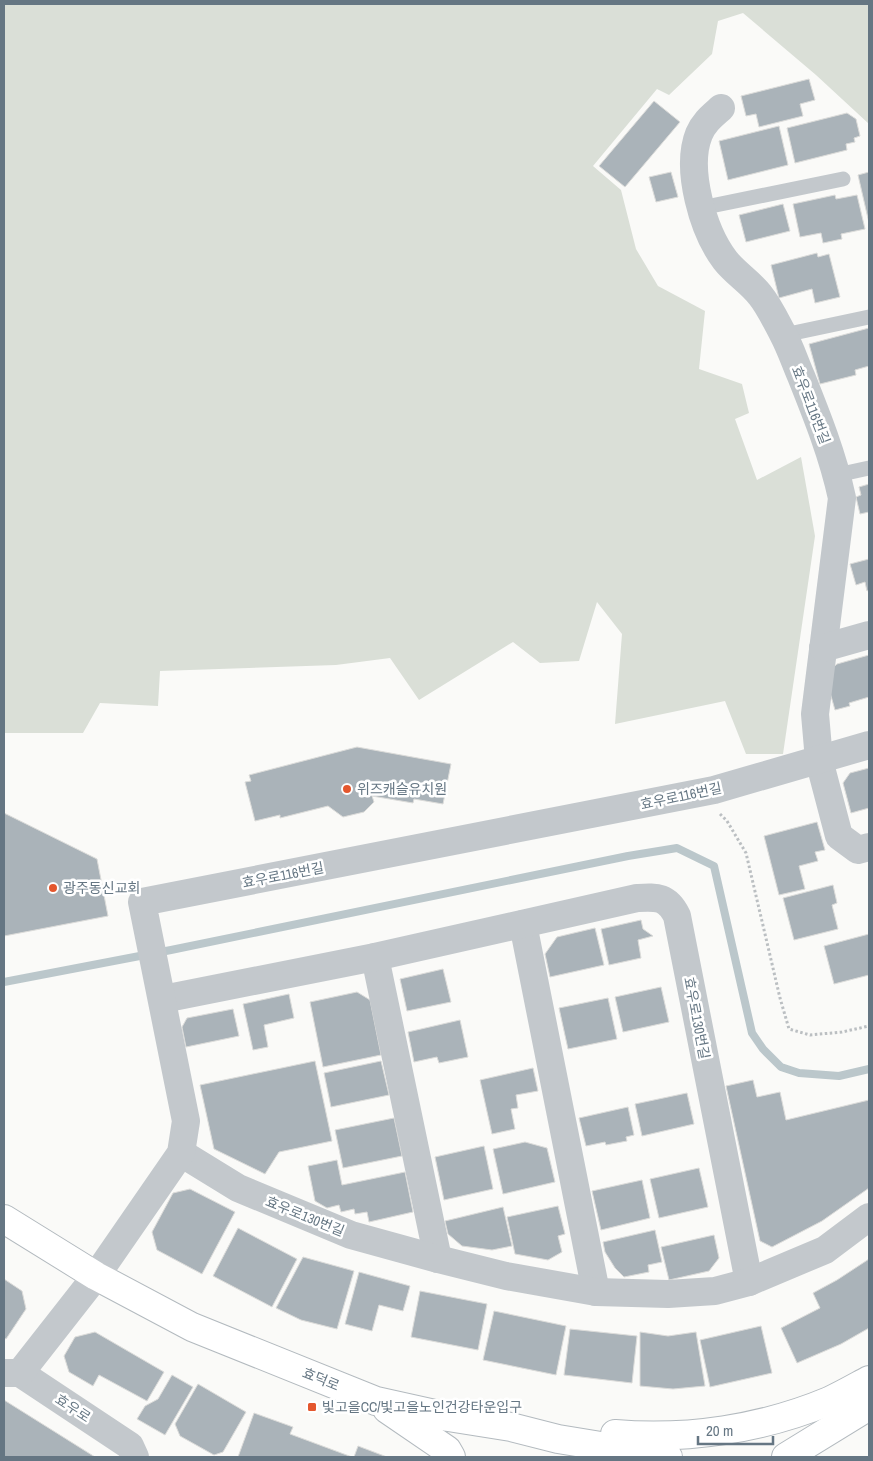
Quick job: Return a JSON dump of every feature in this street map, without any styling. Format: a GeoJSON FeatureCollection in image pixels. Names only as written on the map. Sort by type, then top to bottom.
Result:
{"type":"FeatureCollection","features":[{"type":"Feature","properties":{"kind":"main road","name":"효덕로"},"geometry":{"type":"LineString","coordinates":[[4,1219],[96,1276],[192,1327],[376,1402],[511,1427],[558,1439],[668,1457]]}},
{"type":"Feature","properties":{"kind":"main road"},"geometry":{"type":"LineString","coordinates":[[511,1427],[633,1436],[704,1433],[772,1420],[829,1401],[869,1380]]}},
{"type":"Feature","properties":{"kind":"main road"},"geometry":{"type":"LineString","coordinates":[[376,1402],[446,1450],[451,1457]]}},
{"type":"Feature","properties":{"kind":"main road"},"geometry":{"type":"LineString","coordinates":[[786,1457],[869,1406]]}},
{"type":"Feature","properties":{"kind":"street","name":"효우로116번길"},"geometry":{"type":"LineString","coordinates":[[721,108],[705,121],[698,135],[695,154],[695,178],[701,208],[712,236],[725,260],[761,295],[784,335],[809,396],[837,476],[842,498],[814,714],[819,760],[839,836],[858,850],[869,847]]}},
{"type":"Feature","properties":{"kind":"street"},"geometry":{"type":"LineString","coordinates":[[823,648],[869,635]]}},
{"type":"Feature","properties":{"kind":"street","name":"효우로116번길"},"geometry":{"type":"LineString","coordinates":[[12,1373],[96,1276],[181,1154],[186,1120],[142,902],[714,790],[869,745]]}},
{"type":"Feature","properties":{"kind":"street","name":"효우로130번길"},"geometry":{"type":"LineString","coordinates":[[161,990],[375,957],[637,898],[656,897],[666,901],[673,908],[679,925],[749,1282]]}},
{"type":"Feature","properties":{"kind":"street"},"geometry":{"type":"LineString","coordinates":[[523,924],[596,1292]]}},
{"type":"Feature","properties":{"kind":"street"},"geometry":{"type":"LineString","coordinates":[[375,957],[438,1260]]}},
{"type":"Feature","properties":{"kind":"street","name":"효우로130번길"},"geometry":{"type":"LineString","coordinates":[[181,1154],[238,1188],[351,1234],[438,1260],[506,1276],[596,1292],[668,1294],[715,1291],[749,1282],[825,1250],[869,1217]]}},
{"type":"Feature","properties":{"kind":"street","name":"효우로"},"geometry":{"type":"LineString","coordinates":[[12,1373],[130,1446],[135,1457]]}},
{"type":"Feature","properties":{"kind":"lane"},"geometry":{"type":"LineString","coordinates":[[701,208],[843,179]]}},
{"type":"Feature","properties":{"kind":"lane"},"geometry":{"type":"LineString","coordinates":[[784,335],[869,316]]}},
{"type":"Feature","properties":{"kind":"lane"},"geometry":{"type":"LineString","coordinates":[[837,476],[869,468]]}},
{"type":"Feature","properties":{"kind":"path"},"geometry":{"type":"LineString","coordinates":[[714,790],[717,811],[727,821],[746,853],[789,1029],[810,1035],[842,1032],[869,1026]]}},
{"type":"Feature","properties":{"kind":"shaded area"},"geometry":{"type":"Polygon","coordinates":[[[4,4],[869,4],[869,124],[816,75],[743,13],[718,21],[712,54],[669,95],[657,89],[593,166],[621,190],[636,249],[658,286],[705,311],[699,369],[742,384],[749,413],[735,419],[757,480],[801,457],[815,536],[783,754],[746,754],[725,701],[615,724],[622,634],[597,602],[579,661],[540,663],[513,642],[419,700],[390,658],[336,665],[160,671],[158,706],[100,703],[83,733],[4,733],[4,4]]]}},
{"type":"Feature","properties":{"kind":"building"},"geometry":{"type":"Polygon","coordinates":[[[809,79],[815,100],[800,104],[803,116],[759,127],[756,114],[746,116],[741,96],[809,79]]]}},
{"type":"Feature","properties":{"kind":"building"},"geometry":{"type":"Polygon","coordinates":[[[654,101],[680,122],[625,187],[599,166],[654,101]]]}},
{"type":"Feature","properties":{"kind":"building"},"geometry":{"type":"Polygon","coordinates":[[[847,113],[856,119],[860,136],[854,138],[855,142],[846,144],[847,150],[795,163],[787,128],[847,113]]]}},
{"type":"Feature","properties":{"kind":"building"},"geometry":{"type":"Polygon","coordinates":[[[779,126],[788,165],[728,180],[719,141],[779,126]]]}},
{"type":"Feature","properties":{"kind":"building"},"geometry":{"type":"Polygon","coordinates":[[[671,172],[678,197],[656,202],[649,177],[671,172]]]}},
{"type":"Feature","properties":{"kind":"building"},"geometry":{"type":"Polygon","coordinates":[[[869,172],[869,223],[858,175],[869,172]]]}},
{"type":"Feature","properties":{"kind":"building"},"geometry":{"type":"Polygon","coordinates":[[[835,195],[836,199],[857,195],[865,229],[841,234],[842,239],[823,243],[821,233],[800,237],[793,204],[835,195]]]}},
{"type":"Feature","properties":{"kind":"building"},"geometry":{"type":"Polygon","coordinates":[[[783,204],[790,231],[746,242],[739,215],[783,204]]]}},
{"type":"Feature","properties":{"kind":"building"},"geometry":{"type":"Polygon","coordinates":[[[817,253],[818,257],[829,254],[840,297],[815,303],[812,289],[779,298],[771,265],[817,253]]]}},
{"type":"Feature","properties":{"kind":"building"},"geometry":{"type":"Polygon","coordinates":[[[869,328],[869,366],[855,370],[856,375],[820,384],[809,344],[869,328]]]}},
{"type":"Feature","properties":{"kind":"building"},"geometry":{"type":"Polygon","coordinates":[[[869,484],[869,512],[860,514],[856,497],[861,495],[859,487],[869,484]]]}},
{"type":"Feature","properties":{"kind":"building"},"geometry":{"type":"Polygon","coordinates":[[[869,559],[869,590],[867,591],[865,582],[856,585],[850,564],[869,559]]]}},
{"type":"Feature","properties":{"kind":"building"},"geometry":{"type":"Polygon","coordinates":[[[869,655],[869,697],[849,703],[850,706],[835,710],[825,675],[837,664],[869,655]]]}},
{"type":"Feature","properties":{"kind":"building","name":"위즈캐슬유치원"},"geometry":{"type":"Polygon","coordinates":[[[357,747],[451,764],[443,804],[414,799],[413,803],[372,796],[374,802],[364,812],[343,817],[328,806],[280,818],[280,815],[255,821],[245,782],[251,781],[249,775],[357,747]]]}},
{"type":"Feature","properties":{"kind":"building"},"geometry":{"type":"Polygon","coordinates":[[[869,768],[869,808],[851,813],[843,783],[850,773],[869,768]]]}},
{"type":"Feature","properties":{"kind":"building","name":"광주동신교회"},"geometry":{"type":"Polygon","coordinates":[[[4,813],[97,859],[108,916],[4,936],[4,813]]]}},
{"type":"Feature","properties":{"kind":"building"},"geometry":{"type":"Polygon","coordinates":[[[817,822],[825,850],[815,852],[818,861],[799,866],[805,889],[779,895],[764,836],[817,822]]]}},
{"type":"Feature","properties":{"kind":"building"},"geometry":{"type":"Polygon","coordinates":[[[833,885],[837,903],[832,905],[838,929],[794,940],[783,898],[833,885]]]}},
{"type":"Feature","properties":{"kind":"building"},"geometry":{"type":"Polygon","coordinates":[[[641,920],[643,929],[653,936],[638,940],[641,958],[609,965],[601,929],[641,920]]]}},
{"type":"Feature","properties":{"kind":"building"},"geometry":{"type":"Polygon","coordinates":[[[595,928],[604,965],[550,977],[545,954],[557,937],[595,928]]]}},
{"type":"Feature","properties":{"kind":"building"},"geometry":{"type":"Polygon","coordinates":[[[869,934],[869,975],[834,984],[824,946],[869,934]]]}},
{"type":"Feature","properties":{"kind":"building"},"geometry":{"type":"Polygon","coordinates":[[[443,969],[451,1002],[407,1011],[400,979],[443,969]]]}},
{"type":"Feature","properties":{"kind":"building"},"geometry":{"type":"Polygon","coordinates":[[[661,987],[669,1022],[623,1032],[615,997],[661,987]]]}},
{"type":"Feature","properties":{"kind":"building"},"geometry":{"type":"Polygon","coordinates":[[[357,992],[370,1000],[381,1055],[323,1067],[310,1002],[357,992]]]}},
{"type":"Feature","properties":{"kind":"building"},"geometry":{"type":"Polygon","coordinates":[[[289,994],[294,1018],[264,1025],[268,1047],[253,1050],[243,1004],[289,994]]]}},
{"type":"Feature","properties":{"kind":"building"},"geometry":{"type":"Polygon","coordinates":[[[608,998],[617,1039],[568,1049],[559,1008],[608,998]]]}},
{"type":"Feature","properties":{"kind":"building"},"geometry":{"type":"Polygon","coordinates":[[[233,1009],[239,1036],[186,1047],[182,1027],[187,1018],[233,1009]]]}},
{"type":"Feature","properties":{"kind":"building"},"geometry":{"type":"Polygon","coordinates":[[[460,1020],[468,1057],[439,1063],[437,1057],[414,1062],[408,1032],[460,1020]]]}},
{"type":"Feature","properties":{"kind":"building"},"geometry":{"type":"Polygon","coordinates":[[[315,1061],[332,1141],[279,1152],[265,1174],[214,1149],[200,1085],[315,1061]]]}},
{"type":"Feature","properties":{"kind":"building"},"geometry":{"type":"Polygon","coordinates":[[[381,1061],[389,1095],[331,1107],[324,1073],[381,1061]]]}},
{"type":"Feature","properties":{"kind":"building"},"geometry":{"type":"Polygon","coordinates":[[[533,1068],[538,1091],[516,1095],[518,1108],[511,1109],[515,1129],[492,1134],[480,1080],[533,1068]]]}},
{"type":"Feature","properties":{"kind":"building"},"geometry":{"type":"Polygon","coordinates":[[[753,1080],[757,1097],[780,1092],[786,1120],[869,1100],[869,1188],[822,1221],[772,1247],[760,1241],[726,1086],[753,1080]]]}},
{"type":"Feature","properties":{"kind":"building"},"geometry":{"type":"Polygon","coordinates":[[[687,1093],[694,1124],[642,1136],[635,1104],[687,1093]]]}},
{"type":"Feature","properties":{"kind":"building"},"geometry":{"type":"Polygon","coordinates":[[[628,1107],[634,1135],[626,1137],[627,1141],[606,1145],[605,1142],[586,1146],[579,1118],[628,1107]]]}},
{"type":"Feature","properties":{"kind":"building"},"geometry":{"type":"Polygon","coordinates":[[[394,1118],[402,1156],[343,1168],[335,1130],[394,1118]]]}},
{"type":"Feature","properties":{"kind":"building"},"geometry":{"type":"Polygon","coordinates":[[[525,1142],[547,1148],[555,1182],[503,1194],[493,1149],[525,1142]]]}},
{"type":"Feature","properties":{"kind":"building"},"geometry":{"type":"Polygon","coordinates":[[[484,1146],[493,1189],[444,1200],[435,1157],[484,1146]]]}},
{"type":"Feature","properties":{"kind":"building"},"geometry":{"type":"Polygon","coordinates":[[[337,1160],[342,1185],[405,1172],[413,1212],[369,1222],[367,1212],[355,1214],[354,1209],[341,1212],[339,1205],[327,1208],[315,1201],[308,1166],[337,1160]]]}},
{"type":"Feature","properties":{"kind":"building"},"geometry":{"type":"Polygon","coordinates":[[[699,1168],[708,1207],[659,1218],[650,1179],[699,1168]]]}},
{"type":"Feature","properties":{"kind":"building"},"geometry":{"type":"Polygon","coordinates":[[[642,1180],[650,1218],[601,1230],[592,1191],[642,1180]]]}},
{"type":"Feature","properties":{"kind":"building"},"geometry":{"type":"Polygon","coordinates":[[[190,1189],[235,1212],[202,1274],[157,1250],[152,1232],[173,1193],[190,1189]]]}},
{"type":"Feature","properties":{"kind":"building"},"geometry":{"type":"Polygon","coordinates":[[[558,1206],[565,1234],[558,1236],[562,1252],[548,1260],[515,1254],[507,1217],[558,1206]]]}},
{"type":"Feature","properties":{"kind":"building"},"geometry":{"type":"Polygon","coordinates":[[[503,1207],[512,1246],[492,1250],[462,1246],[448,1234],[445,1221],[503,1207]]]}},
{"type":"Feature","properties":{"kind":"building"},"geometry":{"type":"Polygon","coordinates":[[[238,1228],[297,1259],[272,1307],[213,1276],[238,1228]]]}},
{"type":"Feature","properties":{"kind":"building"},"geometry":{"type":"Polygon","coordinates":[[[655,1230],[662,1262],[648,1265],[649,1272],[624,1277],[615,1268],[605,1252],[603,1242],[655,1230]]]}},
{"type":"Feature","properties":{"kind":"building"},"geometry":{"type":"Polygon","coordinates":[[[714,1235],[719,1258],[709,1271],[669,1280],[661,1247],[714,1235]]]}},
{"type":"Feature","properties":{"kind":"building"},"geometry":{"type":"Polygon","coordinates":[[[303,1257],[354,1271],[337,1329],[301,1320],[276,1308],[303,1257]]]}},
{"type":"Feature","properties":{"kind":"building"},"geometry":{"type":"Polygon","coordinates":[[[869,1259],[869,1328],[841,1344],[797,1363],[781,1328],[820,1308],[813,1293],[869,1259]]]}},
{"type":"Feature","properties":{"kind":"building"},"geometry":{"type":"Polygon","coordinates":[[[359,1272],[410,1286],[403,1311],[379,1305],[372,1331],[345,1324],[359,1272]]]}},
{"type":"Feature","properties":{"kind":"building"},"geometry":{"type":"Polygon","coordinates":[[[4,1279],[22,1291],[26,1309],[6,1339],[4,1338],[4,1279]]]}},
{"type":"Feature","properties":{"kind":"building"},"geometry":{"type":"Polygon","coordinates":[[[420,1291],[487,1304],[478,1350],[411,1337],[420,1291]]]}},
{"type":"Feature","properties":{"kind":"building"},"geometry":{"type":"Polygon","coordinates":[[[494,1311],[566,1326],[556,1375],[483,1360],[494,1311]]]}},
{"type":"Feature","properties":{"kind":"building"},"geometry":{"type":"Polygon","coordinates":[[[761,1326],[772,1373],[710,1387],[700,1340],[761,1326]]]}},
{"type":"Feature","properties":{"kind":"building"},"geometry":{"type":"Polygon","coordinates":[[[570,1329],[637,1336],[632,1383],[564,1375],[570,1329]]]}},
{"type":"Feature","properties":{"kind":"building"},"geometry":{"type":"Polygon","coordinates":[[[95,1332],[164,1372],[147,1401],[99,1375],[93,1386],[69,1372],[64,1356],[75,1337],[95,1332]]]}},
{"type":"Feature","properties":{"kind":"building"},"geometry":{"type":"Polygon","coordinates":[[[640,1332],[668,1336],[696,1332],[705,1386],[673,1389],[640,1386],[640,1332]]]}},
{"type":"Feature","properties":{"kind":"building"},"geometry":{"type":"Polygon","coordinates":[[[172,1375],[193,1387],[165,1435],[137,1419],[145,1406],[158,1399],[172,1375]]]}},
{"type":"Feature","properties":{"kind":"building"},"geometry":{"type":"Polygon","coordinates":[[[198,1384],[246,1412],[223,1452],[214,1455],[180,1436],[175,1424],[198,1384]]]}},
{"type":"Feature","properties":{"kind":"building"},"geometry":{"type":"Polygon","coordinates":[[[4,1400],[95,1457],[4,1457],[4,1400]]]}},
{"type":"Feature","properties":{"kind":"building"},"geometry":{"type":"Polygon","coordinates":[[[254,1413],[293,1427],[290,1434],[352,1457],[238,1457],[254,1413]]]}},
{"type":"Feature","properties":{"kind":"building"},"geometry":{"type":"Polygon","coordinates":[[[358,1446],[387,1457],[354,1457],[358,1446]]]}},
{"type":"Feature","properties":{"kind":"waterway"},"geometry":{"type":"LineString","coordinates":[[4,982],[171,950],[628,856],[677,848],[714,866],[752,1033],[763,1049],[781,1067],[799,1073],[839,1076],[869,1069]]}},
{"type":"Feature","properties":{"kind":"place","name":"위즈캐슬유치원"},"geometry":{"type":"Point","coordinates":[347,789]}},
{"type":"Feature","properties":{"kind":"place","name":"광주동신교회"},"geometry":{"type":"Point","coordinates":[53,888]}},
{"type":"Feature","properties":{"kind":"place","name":"빛고을CC/빛고을노인건강타운입구"},"geometry":{"type":"Point","coordinates":[312,1407]}}]}
